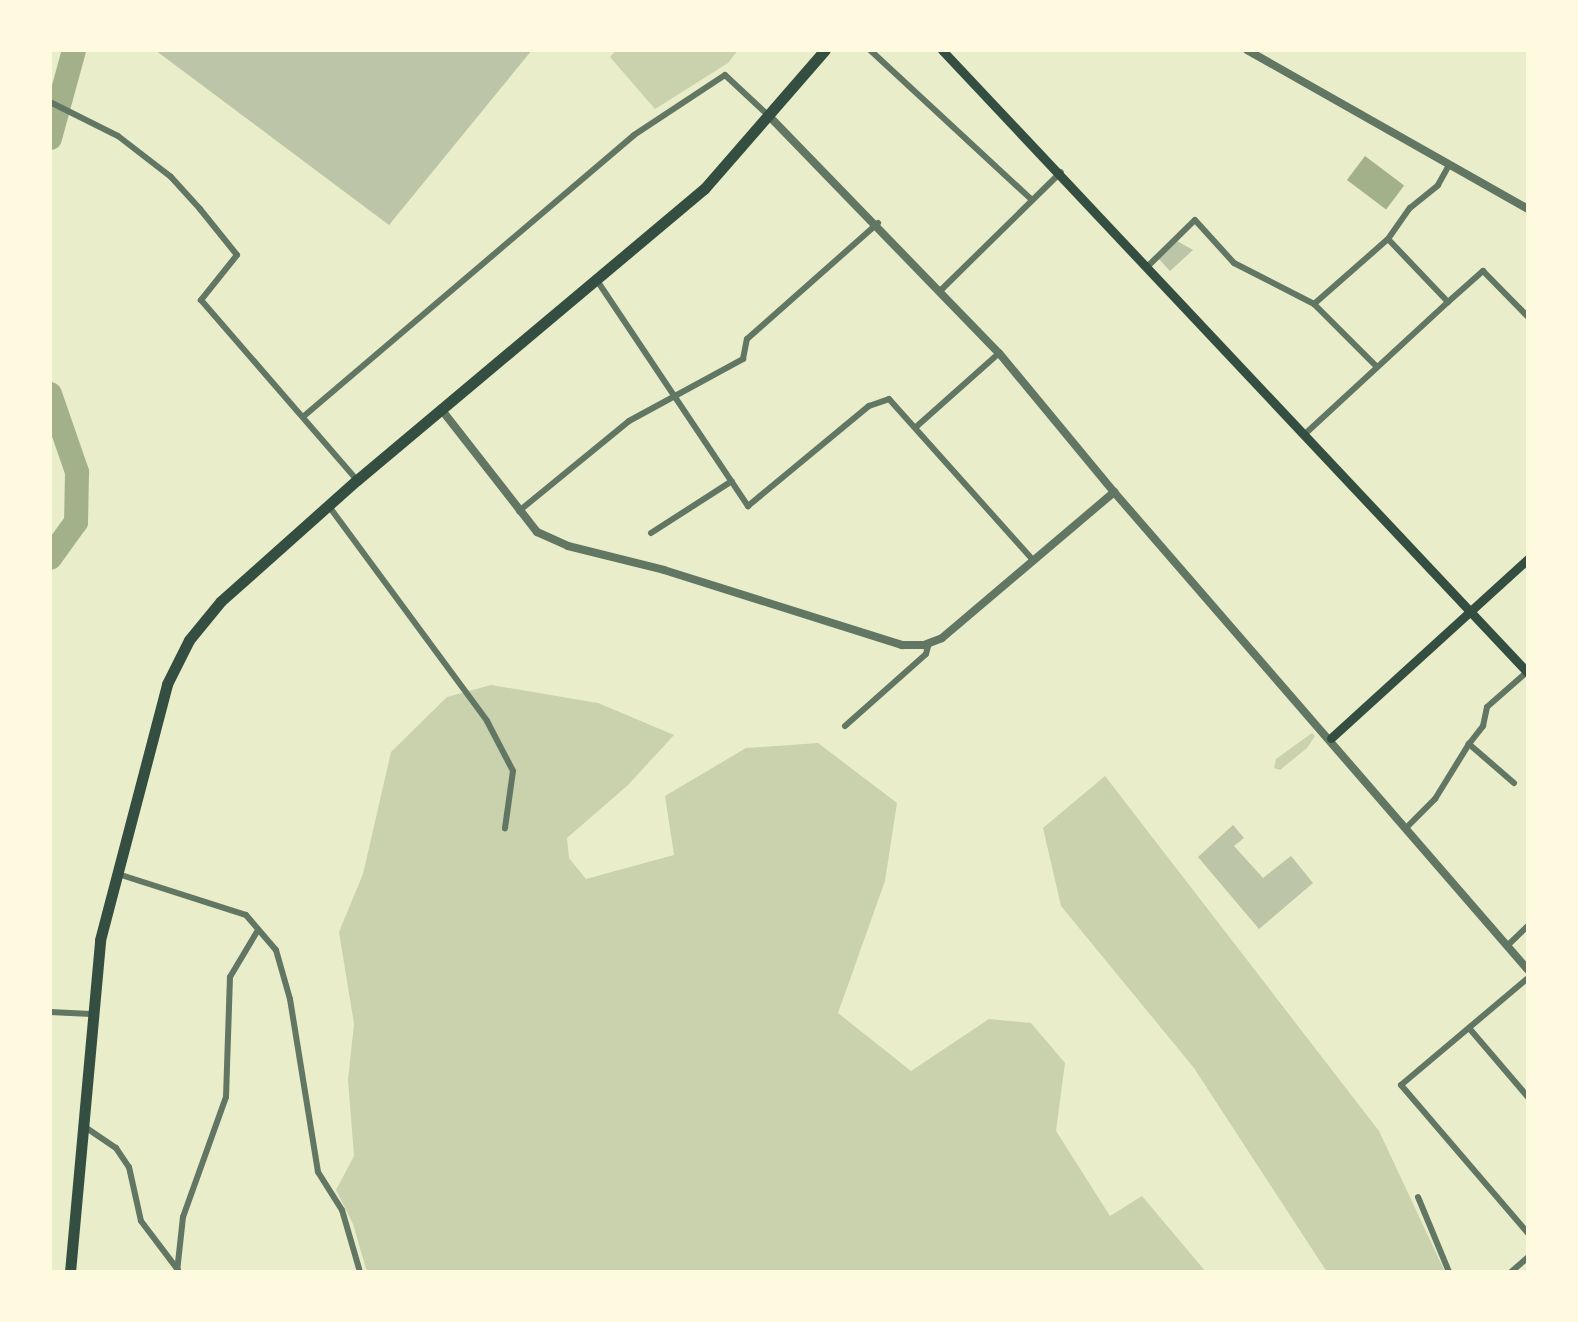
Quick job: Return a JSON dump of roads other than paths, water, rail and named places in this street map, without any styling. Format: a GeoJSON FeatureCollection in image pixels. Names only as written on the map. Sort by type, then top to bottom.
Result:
{"type":"FeatureCollection","features":[{"type":"Feature","properties":{"kind":"highway"},"geometry":{"type":"LineString","coordinates":[[70,1272],[91,1014],[115,873],[167,684],[189,640],[221,601],[328,505],[598,282],[704,189],[770,117],[825,50]]}},
{"type":"Feature","properties":{"kind":"main road"},"geometry":{"type":"LineString","coordinates":[[942,50],[1061,171],[1528,672]]}},
{"type":"Feature","properties":{"kind":"main road"},"geometry":{"type":"LineString","coordinates":[[1331,738],[1528,559]]}},
{"type":"Feature","properties":{"kind":"street"},"geometry":{"type":"LineString","coordinates":[[870,50],[1032,200]]}},
{"type":"Feature","properties":{"kind":"street"},"geometry":{"type":"LineString","coordinates":[[1247,50],[1528,209]]}},
{"type":"Feature","properties":{"kind":"street"},"geometry":{"type":"LineString","coordinates":[[304,416],[634,135],[725,75],[878,223],[999,353],[1114,492],[1331,738],[1528,970]]}},
{"type":"Feature","properties":{"kind":"street"},"geometry":{"type":"LineString","coordinates":[[50,102],[86,117],[171,177],[237,255],[201,300],[357,480]]}},
{"type":"Feature","properties":{"kind":"street"},"geometry":{"type":"LineString","coordinates":[[1314,304],[1388,239],[1410,208],[1438,185],[1449,165]]}},
{"type":"Feature","properties":{"kind":"street"},"geometry":{"type":"LineString","coordinates":[[941,290],[1061,171]]}},
{"type":"Feature","properties":{"kind":"street"},"geometry":{"type":"LineString","coordinates":[[1149,265],[1195,220],[1234,263],[1314,304],[1377,367]]}},
{"type":"Feature","properties":{"kind":"street"},"geometry":{"type":"LineString","coordinates":[[518,512],[629,421],[743,359],[747,339],[878,223]]}},
{"type":"Feature","properties":{"kind":"street"},"geometry":{"type":"LineString","coordinates":[[1388,239],[1448,302]]}},
{"type":"Feature","properties":{"kind":"street"},"geometry":{"type":"LineString","coordinates":[[1306,433],[1483,271],[1528,317]]}},
{"type":"Feature","properties":{"kind":"street"},"geometry":{"type":"LineString","coordinates":[[598,282],[676,394],[748,506],[869,406],[889,399],[1034,561]]}},
{"type":"Feature","properties":{"kind":"street"},"geometry":{"type":"LineString","coordinates":[[916,427],[999,353]]}},
{"type":"Feature","properties":{"kind":"street"},"geometry":{"type":"LineString","coordinates":[[441,409],[518,512],[537,532],[568,546],[664,570],[902,645],[929,643],[1034,561],[1114,492]]}},
{"type":"Feature","properties":{"kind":"street"},"geometry":{"type":"LineString","coordinates":[[651,533],[732,481]]}},
{"type":"Feature","properties":{"kind":"street"},"geometry":{"type":"LineString","coordinates":[[328,505],[487,721],[513,771],[505,828]]}},
{"type":"Feature","properties":{"kind":"street"},"geometry":{"type":"LineString","coordinates":[[845,726],[926,654],[929,643]]}},
{"type":"Feature","properties":{"kind":"street"},"geometry":{"type":"LineString","coordinates":[[1407,827],[1435,799],[1483,726],[1487,707],[1528,672]]}},
{"type":"Feature","properties":{"kind":"street"},"geometry":{"type":"LineString","coordinates":[[1469,744],[1514,783]]}},
{"type":"Feature","properties":{"kind":"street"},"geometry":{"type":"LineString","coordinates":[[115,873],[235,910],[276,950],[290,999],[318,1172],[342,1210],[360,1272]]}},
{"type":"Feature","properties":{"kind":"street"},"geometry":{"type":"LineString","coordinates":[[1507,946],[1528,926]]}},
{"type":"Feature","properties":{"kind":"street"},"geometry":{"type":"LineString","coordinates":[[179,1271],[183,1217],[226,1097],[230,977],[258,930]]}},
{"type":"Feature","properties":{"kind":"street"},"geometry":{"type":"LineString","coordinates":[[1528,978],[1401,1085],[1528,1233]]}},
{"type":"Feature","properties":{"kind":"street"},"geometry":{"type":"LineString","coordinates":[[51,1012],[91,1014]]}},
{"type":"Feature","properties":{"kind":"street"},"geometry":{"type":"LineString","coordinates":[[1469,1028],[1528,1097]]}},
{"type":"Feature","properties":{"kind":"street"},"geometry":{"type":"LineString","coordinates":[[82,1124],[116,1148],[129,1167],[141,1221],[179,1271]]}},
{"type":"Feature","properties":{"kind":"street"},"geometry":{"type":"LineString","coordinates":[[1418,1197],[1449,1272]]}},
{"type":"Feature","properties":{"kind":"street"},"geometry":{"type":"LineString","coordinates":[[1511,1272],[1528,1257]]}},
{"type":"Feature","properties":{"kind":"waterway"},"geometry":{"type":"LineString","coordinates":[[50,138],[74,50]]}},
{"type":"Feature","properties":{"kind":"waterway"},"geometry":{"type":"LineString","coordinates":[[50,394],[77,472],[76,522],[50,558]]}}]}
